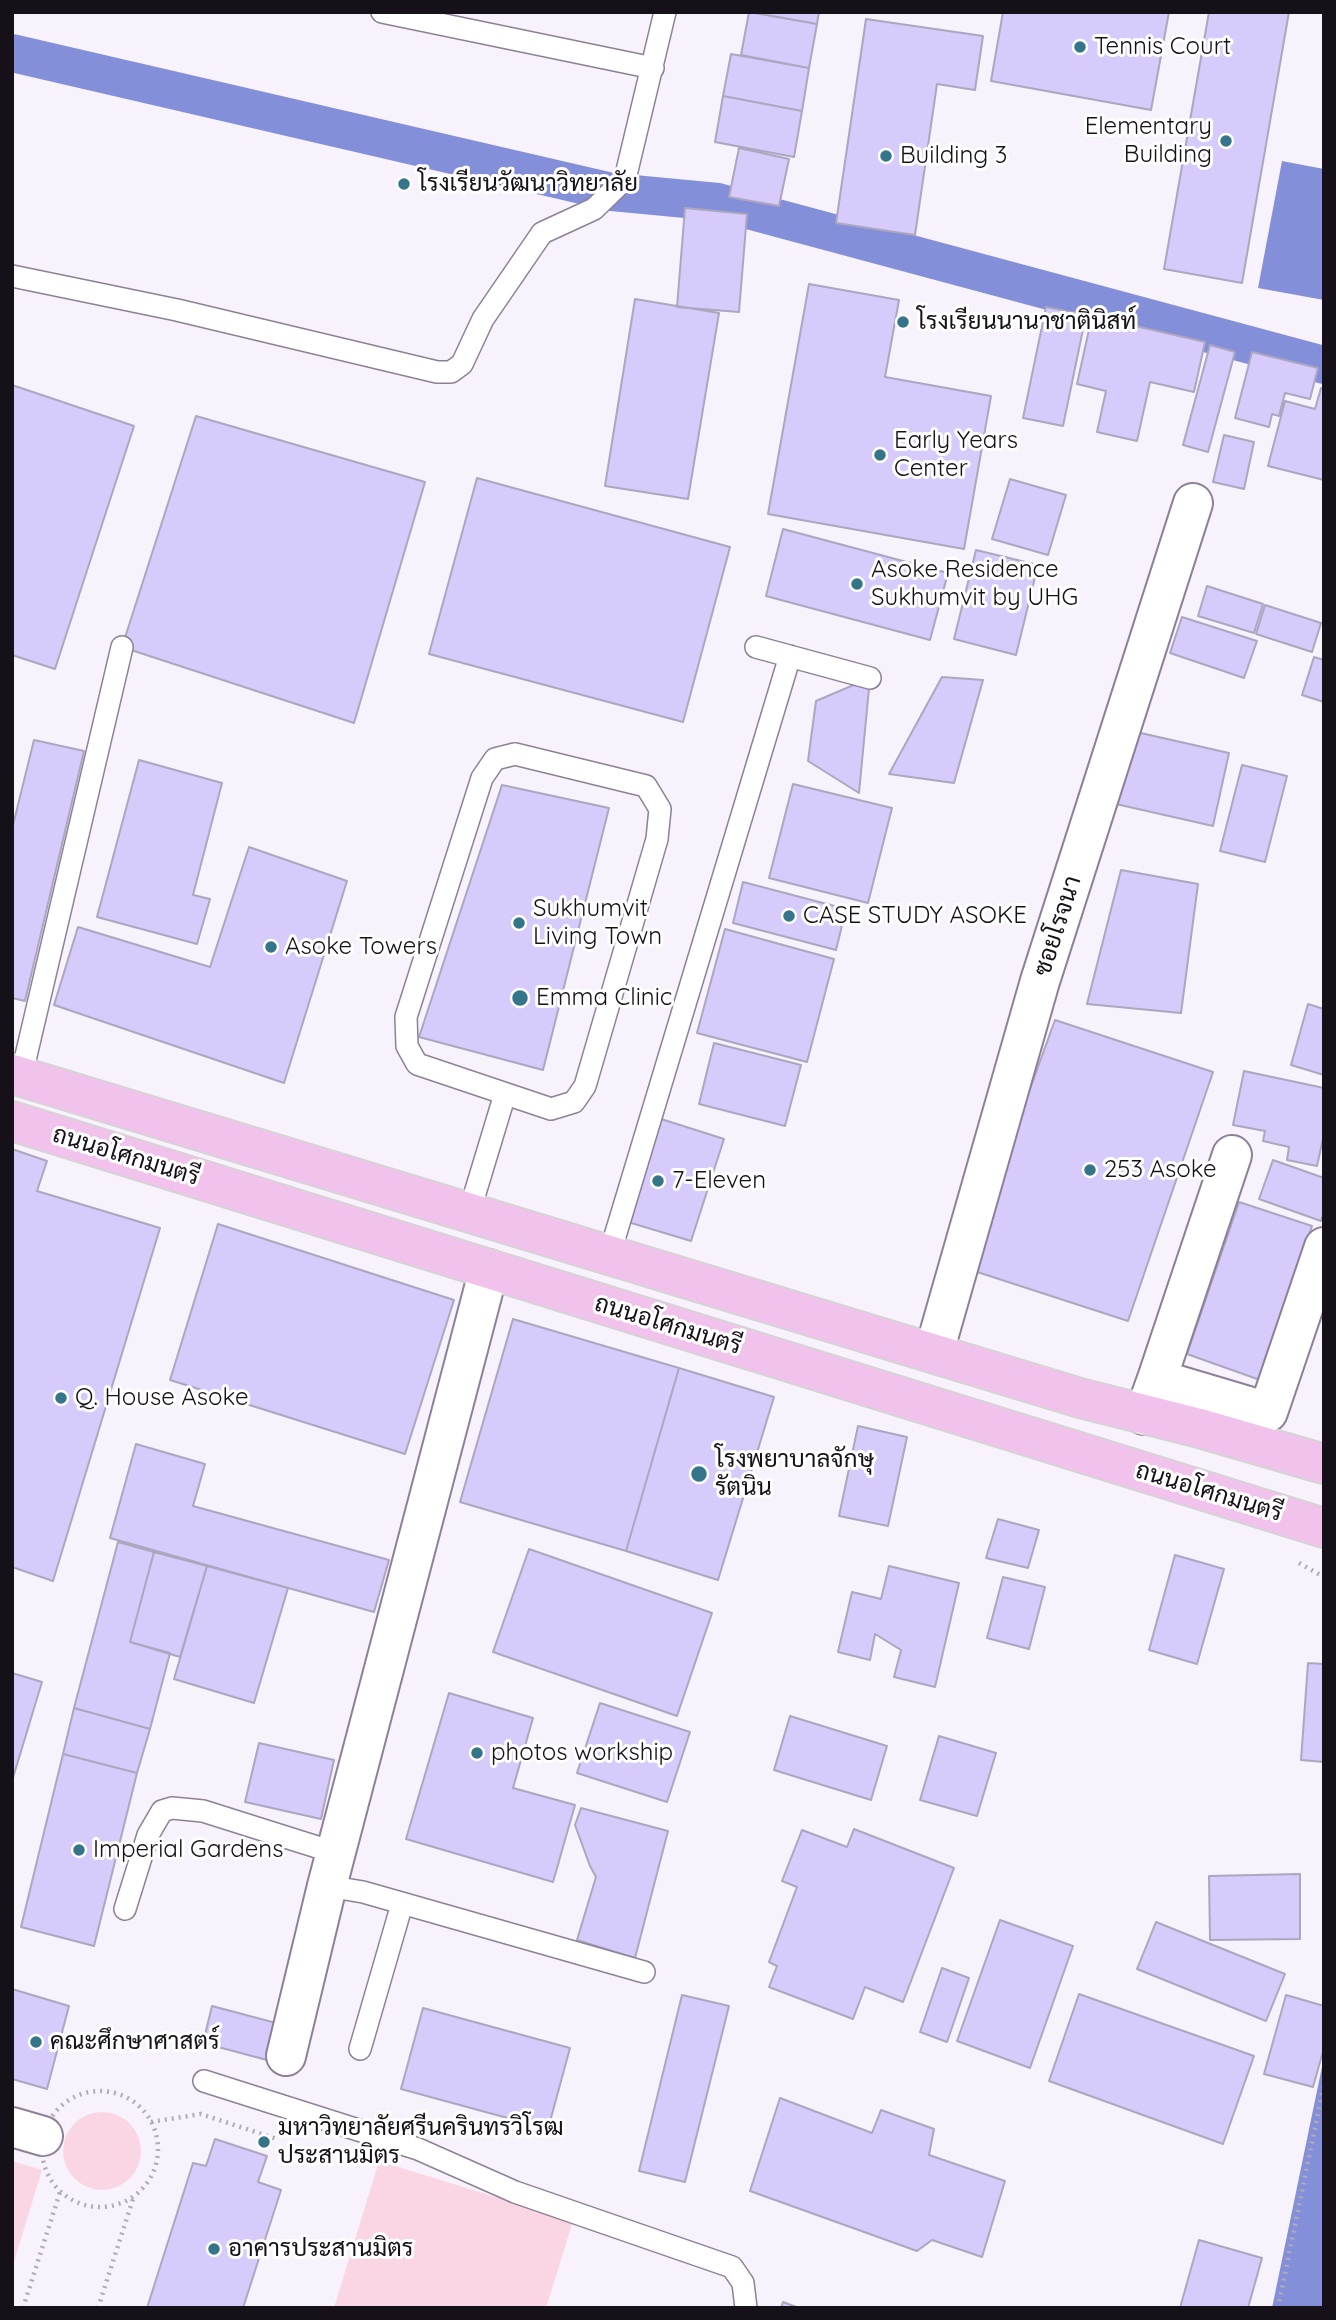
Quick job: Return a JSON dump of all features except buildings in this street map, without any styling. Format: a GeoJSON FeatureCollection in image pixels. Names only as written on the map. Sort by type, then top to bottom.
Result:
{"type":"FeatureCollection","features":[{"type":"Feature","properties":{"kind":"main road","name":"ถนนอโศกมนตรี"},"geometry":{"type":"LineString","coordinates":[[16,1075],[1080,1398],[1203,1429],[1324,1464]]}},
{"type":"Feature","properties":{"kind":"main road","name":"ถนนอโศกมนตรี"},"geometry":{"type":"LineString","coordinates":[[12,1121],[1324,1528]]}},
{"type":"Feature","properties":{"kind":"street","name":"ซอยโรจนา"},"geometry":{"type":"LineString","coordinates":[[934,1352],[1040,981],[1193,503]]}},
{"type":"Feature","properties":{"kind":"street"},"geometry":{"type":"LineString","coordinates":[[1144,1415],[1232,1155]]}},
{"type":"Feature","properties":{"kind":"street"},"geometry":{"type":"LineString","coordinates":[[1157,1379],[1268,1412],[1324,1247]]}},
{"type":"Feature","properties":{"kind":"street"},"geometry":{"type":"LineString","coordinates":[[286,2056],[489,1269]]}},
{"type":"Feature","properties":{"kind":"lane"},"geometry":{"type":"LineString","coordinates":[[382,12],[653,68]]}},
{"type":"Feature","properties":{"kind":"lane"},"geometry":{"type":"LineString","coordinates":[[12,276],[177,310],[437,372],[451,372],[462,364],[483,319],[542,233],[594,209],[625,179],[665,12]]}},
{"type":"Feature","properties":{"kind":"lane"},"geometry":{"type":"LineString","coordinates":[[16,1075],[122,647]]}},
{"type":"Feature","properties":{"kind":"lane"},"geometry":{"type":"LineString","coordinates":[[756,648],[870,678]]}},
{"type":"Feature","properties":{"kind":"lane"},"geometry":{"type":"LineString","coordinates":[[609,1256],[790,656]]}},
{"type":"Feature","properties":{"kind":"lane"},"geometry":{"type":"LineString","coordinates":[[515,754],[646,786],[660,809],[657,839],[585,1086],[574,1102],[551,1109],[505,1094],[417,1065],[407,1046],[406,1017],[482,778],[495,759],[515,754]]}},
{"type":"Feature","properties":{"kind":"lane"},"geometry":{"type":"LineString","coordinates":[[469,1213],[505,1094]]}},
{"type":"Feature","properties":{"kind":"lane"},"geometry":{"type":"LineString","coordinates":[[125,1909],[148,1835],[162,1811],[172,1808],[203,1811],[332,1870],[363,1892],[644,1972]]}},
{"type":"Feature","properties":{"kind":"lane"},"geometry":{"type":"LineString","coordinates":[[360,2049],[402,1904]]}},
{"type":"Feature","properties":{"kind":"lane"},"geometry":{"type":"LineString","coordinates":[[204,2081],[418,2149],[515,2192],[732,2267],[743,2283],[746,2308]]}},
{"type":"Feature","properties":{"kind":"path"},"geometry":{"type":"LineString","coordinates":[[1296,1560],[1324,1577]]}},
{"type":"Feature","properties":{"kind":"path"},"geometry":{"type":"LineString","coordinates":[[1278,2308],[1324,2084]]}},
{"type":"Feature","properties":{"kind":"path"},"geometry":{"type":"LineString","coordinates":[[95,2090],[114,2092],[131,2099],[151,2122],[159,2147],[156,2166],[147,2185],[133,2198],[115,2207],[95,2208],[76,2204],[60,2192],[48,2176],[27,2131],[49,2120],[61,2105],[77,2095],[95,2090]]}},
{"type":"Feature","properties":{"kind":"path"},"geometry":{"type":"LineString","coordinates":[[151,2122],[201,2114],[277,2139]]}},
{"type":"Feature","properties":{"kind":"path"},"geometry":{"type":"LineString","coordinates":[[23,2308],[60,2192]]}},
{"type":"Feature","properties":{"kind":"path"},"geometry":{"type":"LineString","coordinates":[[98,2308],[133,2198]]}},
{"type":"Feature","properties":{"kind":"shaded area"},"geometry":{"type":"Polygon","coordinates":[[[102,2112],[117,2115],[130,2123],[138,2136],[141,2151],[138,2166],[130,2179],[117,2187],[102,2190],[87,2187],[74,2179],[66,2166],[63,2151],[66,2136],[74,2123],[87,2115],[102,2112]]]}},
{"type":"Feature","properties":{"kind":"shaded area"},"geometry":{"type":"Polygon","coordinates":[[[12,2161],[42,2170],[12,2268],[12,2161]]]}},
{"type":"Feature","properties":{"kind":"shaded area"},"geometry":{"type":"Polygon","coordinates":[[[379,2161],[573,2221],[546,2308],[334,2308],[379,2161]]]}},
{"type":"Feature","properties":{"kind":"water"},"geometry":{"type":"Polygon","coordinates":[[[1282,161],[1324,169],[1324,300],[1258,288],[1282,161]]]}},
{"type":"Feature","properties":{"kind":"water"},"geometry":{"type":"Polygon","coordinates":[[[1324,2057],[1324,2308],[1272,2308],[1324,2057]]]}},
{"type":"Feature","properties":{"kind":"waterway"},"geometry":{"type":"LineString","coordinates":[[12,53],[612,192],[718,202],[1324,365]]}},
{"type":"Feature","properties":{"kind":"place","name":"Tennis Court"},"geometry":{"type":"Point","coordinates":[1080,47]}},
{"type":"Feature","properties":{"kind":"place","name":"Elementary Building"},"geometry":{"type":"Point","coordinates":[1226,141]}},
{"type":"Feature","properties":{"kind":"place","name":"Building 3"},"geometry":{"type":"Point","coordinates":[886,156]}},
{"type":"Feature","properties":{"kind":"place","name":"โรงเรียนวัฒนาวิทยาลัย"},"geometry":{"type":"Point","coordinates":[404,184]}},
{"type":"Feature","properties":{"kind":"place","name":"โรงเรียนนานาชาตินิสท์"},"geometry":{"type":"Point","coordinates":[903,322]}},
{"type":"Feature","properties":{"kind":"place","name":"Early Years Center"},"geometry":{"type":"Point","coordinates":[880,455]}},
{"type":"Feature","properties":{"kind":"place","name":"Asoke Residence Sukhumvit by UHG"},"geometry":{"type":"Point","coordinates":[857,584]}},
{"type":"Feature","properties":{"kind":"place","name":"CASE STUDY ASOKE"},"geometry":{"type":"Point","coordinates":[789,916]}},
{"type":"Feature","properties":{"kind":"place","name":"Sukhumvit Living Town"},"geometry":{"type":"Point","coordinates":[519,923]}},
{"type":"Feature","properties":{"kind":"place","name":"Asoke Towers"},"geometry":{"type":"Point","coordinates":[271,947]}},
{"type":"Feature","properties":{"kind":"place","name":"Emma Clinic"},"geometry":{"type":"Point","coordinates":[520,998]}},
{"type":"Feature","properties":{"kind":"place","name":"253 Asoke"},"geometry":{"type":"Point","coordinates":[1090,1170]}},
{"type":"Feature","properties":{"kind":"place","name":"7-Eleven"},"geometry":{"type":"Point","coordinates":[658,1181]}},
{"type":"Feature","properties":{"kind":"place","name":"Q. House Asoke"},"geometry":{"type":"Point","coordinates":[61,1398]}},
{"type":"Feature","properties":{"kind":"place","name":"โรงพยาบาลจักษุ รัตนิน"},"geometry":{"type":"Point","coordinates":[699,1474]}},
{"type":"Feature","properties":{"kind":"place","name":"photos workship"},"geometry":{"type":"Point","coordinates":[477,1753]}},
{"type":"Feature","properties":{"kind":"place","name":"Imperial Gardens"},"geometry":{"type":"Point","coordinates":[79,1850]}},
{"type":"Feature","properties":{"kind":"place","name":"คณะศึกษาศาสตร์"},"geometry":{"type":"Point","coordinates":[36,2042]}},
{"type":"Feature","properties":{"kind":"place","name":"มหาวิทยาลัยศรีนครินทรวิโรฒ ประสานมิตร"},"geometry":{"type":"Point","coordinates":[264,2142]}},
{"type":"Feature","properties":{"kind":"place","name":"อาคารประสานมิตร"},"geometry":{"type":"Point","coordinates":[214,2249]}}]}
